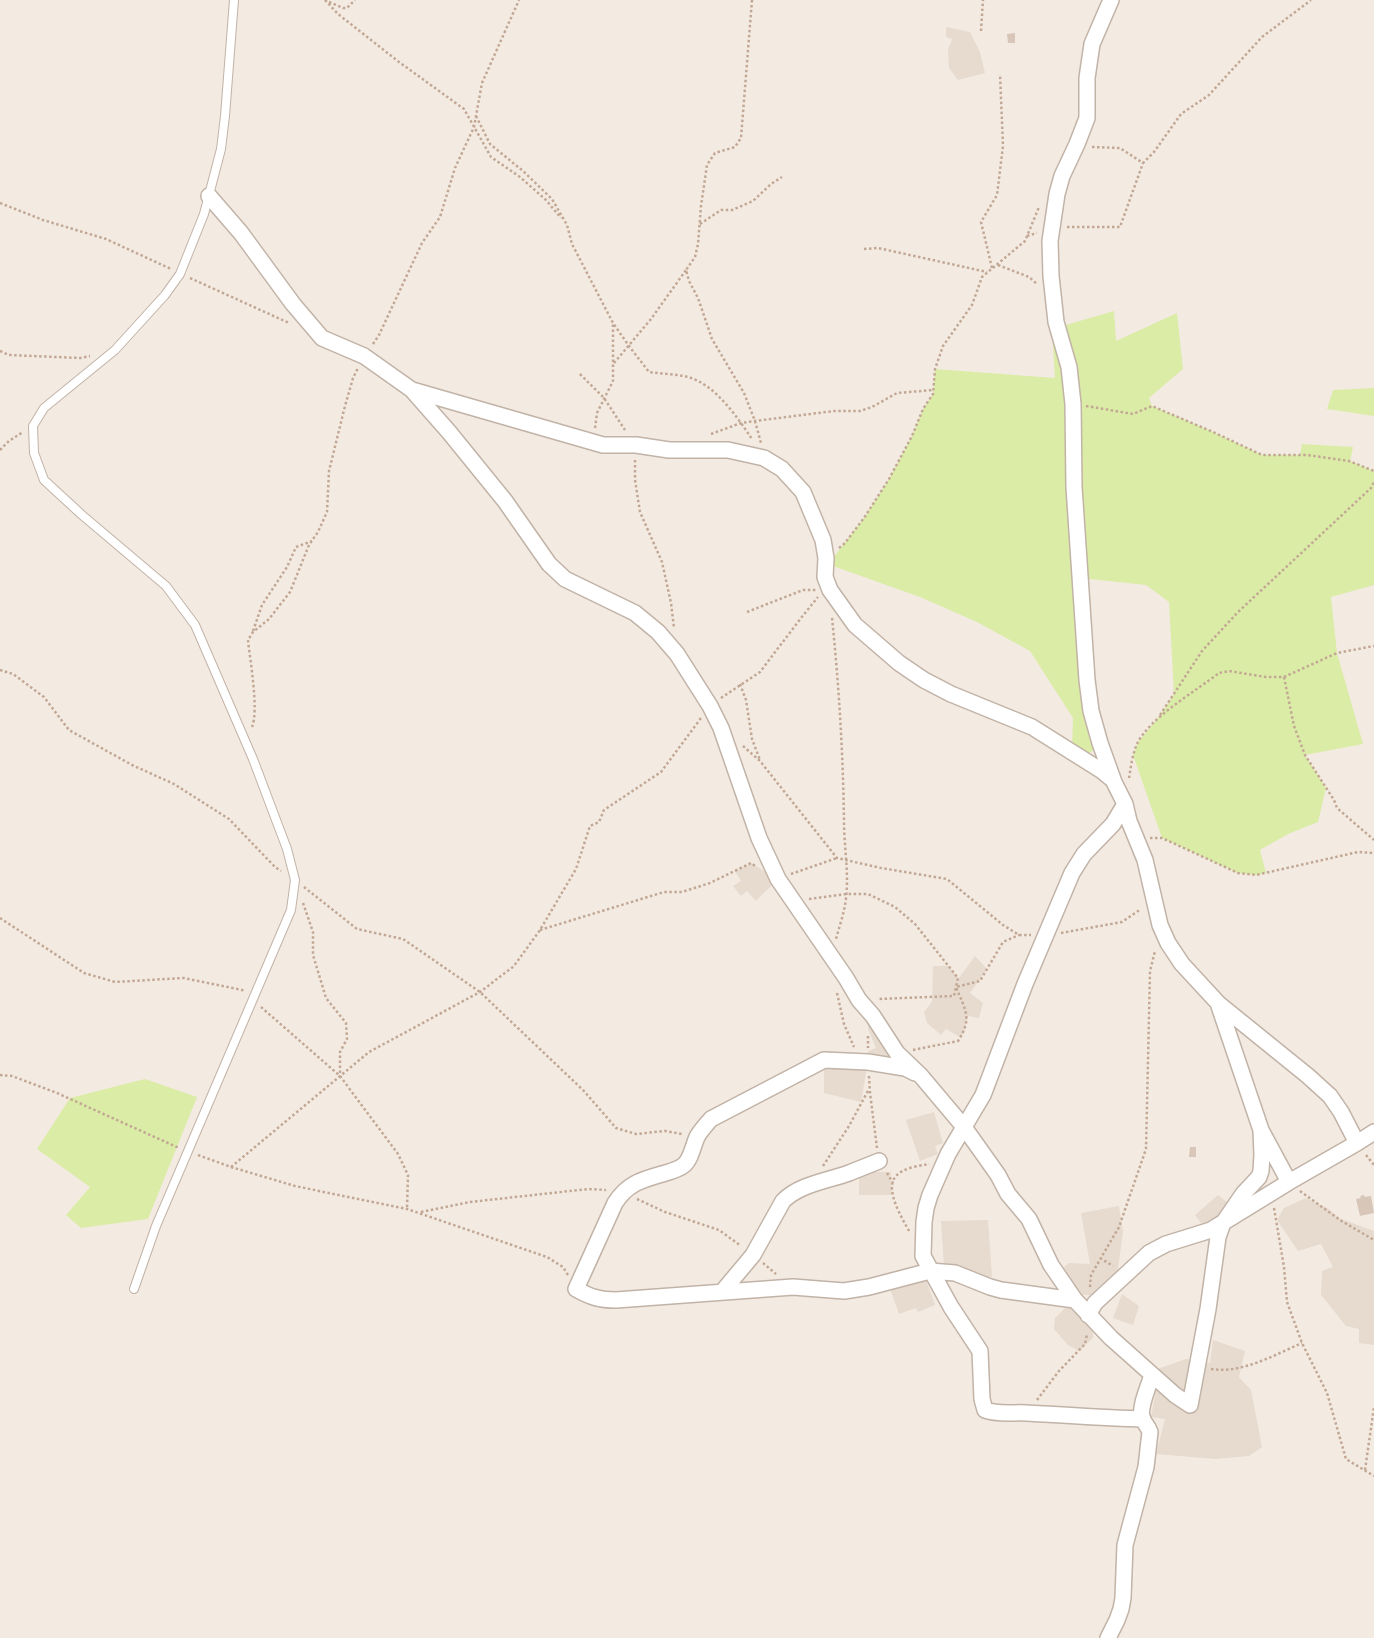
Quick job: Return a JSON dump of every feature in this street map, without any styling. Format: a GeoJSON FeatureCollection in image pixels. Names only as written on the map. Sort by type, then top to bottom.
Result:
{"type":"FeatureCollection","features":[{"type":"Feature","properties":{"kind":"street"},"geometry":{"type":"LineString","coordinates":[[1111,0],[1092,44],[1087,78],[1087,118],[1078,144],[1062,176],[1057,194],[1050,241],[1056,322],[1068,367],[1073,404],[1074,487],[1087,680],[1091,711],[1100,743],[1122,781],[1129,821],[1145,860],[1160,925],[1168,944],[1182,964],[1219,1004],[1330,1096],[1341,1112],[1357,1143]]}},
{"type":"Feature","properties":{"kind":"street"},"geometry":{"type":"LineString","coordinates":[[209,196],[241,233],[293,304],[322,338],[364,356],[412,390],[449,432],[504,501],[549,564],[565,579],[635,613],[658,632],[677,654],[710,706],[721,728],[759,838],[778,879],[832,956],[859,1000],[873,1016],[897,1053],[921,1076],[964,1127],[998,1175],[1008,1194],[1029,1218],[1051,1265],[1075,1300],[1090,1310],[1110,1338],[1175,1395],[1190,1405],[1208,1309],[1218,1237],[1223,1223],[1259,1177],[1262,1155],[1261,1130]]}},
{"type":"Feature","properties":{"kind":"street"},"geometry":{"type":"LineString","coordinates":[[412,390],[602,445],[636,445],[669,450],[728,450],[764,458],[782,470],[803,492],[823,540],[827,588],[855,625],[899,663],[924,680],[951,694],[1032,727],[1102,771],[1122,781]]}},
{"type":"Feature","properties":{"kind":"street"},"geometry":{"type":"LineString","coordinates":[[1126,804],[1113,824],[1078,862],[1072,873],[1025,984],[983,1095],[948,1154],[930,1195],[924,1222],[923,1256],[930,1271],[980,1352],[982,1399],[985,1410],[991,1412],[1109,1419],[1143,1419]]}},
{"type":"Feature","properties":{"kind":"street"},"geometry":{"type":"LineString","coordinates":[[1219,1004],[1261,1130],[1289,1182]]}},
{"type":"Feature","properties":{"kind":"street"},"geometry":{"type":"LineString","coordinates":[[921,1076],[905,1068],[868,1062],[824,1060],[711,1119],[697,1137],[688,1160],[683,1166],[671,1172],[650,1177],[630,1186],[622,1192],[615,1203],[576,1289],[592,1298],[602,1300],[793,1287],[844,1291],[869,1287],[930,1271],[955,1273],[990,1287],[1015,1293],[1075,1300]]}},
{"type":"Feature","properties":{"kind":"street"},"geometry":{"type":"LineString","coordinates":[[1090,1310],[1149,1253],[1166,1244],[1211,1230],[1374,1132]]}},
{"type":"Feature","properties":{"kind":"street"},"geometry":{"type":"LineString","coordinates":[[722,1292],[753,1255],[787,1197],[806,1187],[879,1161]]}},
{"type":"Feature","properties":{"kind":"street"},"geometry":{"type":"LineString","coordinates":[[1108,1638],[1121,1609],[1126,1536],[1146,1467],[1150,1432],[1143,1419],[1142,1410],[1152,1375]]}},
{"type":"Feature","properties":{"kind":"lane"},"geometry":{"type":"LineString","coordinates":[[134,1289],[156,1226],[291,910],[295,880],[287,848],[246,743],[195,625],[166,586],[82,516],[44,480],[34,453],[33,426],[44,408],[114,350],[165,294],[180,274],[204,214],[222,140],[234,0]]}},
{"type":"Feature","properties":{"kind":"path"},"geometry":{"type":"LineString","coordinates":[[327,0],[347,8],[355,0]]}},
{"type":"Feature","properties":{"kind":"path"},"geometry":{"type":"LineString","coordinates":[[327,0],[338,14],[360,32],[464,109],[491,157],[520,176],[546,200],[567,225]]}},
{"type":"Feature","properties":{"kind":"path"},"geometry":{"type":"LineString","coordinates":[[253,632],[269,619],[290,592],[309,545],[318,532],[327,512],[329,471],[353,378],[364,356],[379,335],[422,242],[440,217],[455,168],[474,127],[482,83],[519,0]]}},
{"type":"Feature","properties":{"kind":"path"},"geometry":{"type":"LineString","coordinates":[[613,364],[651,319],[695,257],[707,165],[716,153],[734,147],[740,138],[752,0]]}},
{"type":"Feature","properties":{"kind":"path"},"geometry":{"type":"LineString","coordinates":[[981,31],[984,0]]}},
{"type":"Feature","properties":{"kind":"path"},"geometry":{"type":"LineString","coordinates":[[1027,236],[1053,228],[1120,227],[1143,162],[1154,152],[1181,114],[1209,95],[1262,37],[1311,0]]}},
{"type":"Feature","properties":{"kind":"path"},"geometry":{"type":"LineString","coordinates":[[992,268],[981,222],[997,195],[1003,146],[1000,74]]}},
{"type":"Feature","properties":{"kind":"path"},"geometry":{"type":"LineString","coordinates":[[476,116],[490,144],[523,171],[552,199],[567,225],[572,244],[613,323],[649,372],[689,378],[714,391],[741,423],[764,458]]}},
{"type":"Feature","properties":{"kind":"path"},"geometry":{"type":"LineString","coordinates":[[1078,144],[1120,148],[1143,162]]}},
{"type":"Feature","properties":{"kind":"path"},"geometry":{"type":"LineString","coordinates":[[700,224],[721,210],[732,210],[753,201],[771,184],[782,178]]}},
{"type":"Feature","properties":{"kind":"path"},"geometry":{"type":"LineString","coordinates":[[826,558],[845,543],[890,479],[912,436],[923,409],[933,394],[935,369],[942,346],[972,305],[982,277],[1025,241],[1042,201]]}},
{"type":"Feature","properties":{"kind":"path"},"geometry":{"type":"LineString","coordinates":[[0,204],[106,240],[296,326]]}},
{"type":"Feature","properties":{"kind":"path"},"geometry":{"type":"LineString","coordinates":[[864,249],[878,248],[987,272]]}},
{"type":"Feature","properties":{"kind":"path"},"geometry":{"type":"LineString","coordinates":[[997,265],[1029,277],[1054,301]]}},
{"type":"Feature","properties":{"kind":"path"},"geometry":{"type":"LineString","coordinates":[[686,270],[712,339],[744,393],[755,421],[764,458]]}},
{"type":"Feature","properties":{"kind":"path"},"geometry":{"type":"LineString","coordinates":[[594,442],[597,413],[613,381],[613,323]]}},
{"type":"Feature","properties":{"kind":"path"},"geometry":{"type":"LineString","coordinates":[[0,351],[9,355],[80,358],[114,350]]}},
{"type":"Feature","properties":{"kind":"path"},"geometry":{"type":"LineString","coordinates":[[580,374],[604,398],[636,445],[635,480],[640,512],[662,562],[671,603],[674,629]]}},
{"type":"Feature","properties":{"kind":"path"},"geometry":{"type":"LineString","coordinates":[[705,436],[741,423],[834,411],[860,411],[872,407],[897,393],[933,390]]}},
{"type":"Feature","properties":{"kind":"path"},"geometry":{"type":"LineString","coordinates":[[1073,404],[1133,414],[1152,406],[1262,455],[1307,455],[1350,461],[1374,471]]}},
{"type":"Feature","properties":{"kind":"path"},"geometry":{"type":"LineString","coordinates":[[0,450],[9,441],[33,426]]}},
{"type":"Feature","properties":{"kind":"path"},"geometry":{"type":"LineString","coordinates":[[1122,781],[1138,742],[1158,718],[1202,651],[1238,612],[1371,488],[1374,482]]}},
{"type":"Feature","properties":{"kind":"path"},"geometry":{"type":"LineString","coordinates":[[246,743],[254,722],[254,694],[248,640],[253,632],[262,605],[287,567],[296,547],[313,540]]}},
{"type":"Feature","properties":{"kind":"path"},"geometry":{"type":"LineString","coordinates":[[747,612],[803,590],[827,588]]}},
{"type":"Feature","properties":{"kind":"path"},"geometry":{"type":"LineString","coordinates":[[231,1167],[369,1052],[480,992],[514,966],[540,930],[576,869],[590,826],[599,822],[604,810],[661,772],[710,706],[760,672],[801,618],[827,588]]}},
{"type":"Feature","properties":{"kind":"path"},"geometry":{"type":"LineString","coordinates":[[832,617],[839,681],[844,764],[844,832],[847,861],[845,905],[832,956]]}},
{"type":"Feature","properties":{"kind":"path"},"geometry":{"type":"LineString","coordinates":[[1158,718],[1219,673],[1229,671],[1266,677],[1284,677],[1337,653],[1374,646]]}},
{"type":"Feature","properties":{"kind":"path"},"geometry":{"type":"LineString","coordinates":[[0,670],[13,674],[44,697],[69,730],[132,765],[174,784],[229,819],[274,868],[295,880],[357,928],[403,939],[480,992],[584,1091],[616,1128],[636,1134],[664,1131],[697,1137]]}},
{"type":"Feature","properties":{"kind":"path"},"geometry":{"type":"LineString","coordinates":[[1284,677],[1294,726],[1305,755],[1334,800],[1337,808],[1374,840]]}},
{"type":"Feature","properties":{"kind":"path"},"geometry":{"type":"LineString","coordinates":[[740,684],[746,700],[752,739],[760,761]]}},
{"type":"Feature","properties":{"kind":"path"},"geometry":{"type":"LineString","coordinates":[[741,744],[760,761],[837,858],[947,879],[1003,925],[1019,935]]}},
{"type":"Feature","properties":{"kind":"path"},"geometry":{"type":"LineString","coordinates":[[1136,838],[1162,838],[1238,873],[1256,875],[1358,852],[1374,853]]}},
{"type":"Feature","properties":{"kind":"path"},"geometry":{"type":"LineString","coordinates":[[778,879],[837,858]]}},
{"type":"Feature","properties":{"kind":"path"},"geometry":{"type":"LineString","coordinates":[[540,930],[664,892],[682,892],[710,883],[751,863],[757,867]]}},
{"type":"Feature","properties":{"kind":"path"},"geometry":{"type":"LineString","coordinates":[[295,880],[313,932],[313,955],[326,998],[346,1023],[347,1039],[340,1052],[340,1076]]}},
{"type":"Feature","properties":{"kind":"path"},"geometry":{"type":"LineString","coordinates":[[794,901],[846,894],[868,894],[895,907],[915,924],[958,978],[954,996],[859,1000]]}},
{"type":"Feature","properties":{"kind":"path"},"geometry":{"type":"LineString","coordinates":[[956,987],[980,981],[1003,942],[1019,935],[1045,936],[1122,922],[1154,899]]}},
{"type":"Feature","properties":{"kind":"path"},"geometry":{"type":"LineString","coordinates":[[1028,1413],[1059,1371],[1085,1344],[1090,1310],[1091,1275],[1120,1227],[1146,1149],[1150,971],[1155,948]]}},
{"type":"Feature","properties":{"kind":"path"},"geometry":{"type":"LineString","coordinates":[[836,987],[844,1024],[852,1046],[868,1062]]}},
{"type":"Feature","properties":{"kind":"path"},"geometry":{"type":"LineString","coordinates":[[897,1053],[958,1040],[964,1032],[968,1016],[956,987]]}},
{"type":"Feature","properties":{"kind":"path"},"geometry":{"type":"LineString","coordinates":[[868,1029],[869,1088],[879,1161],[893,1183]]}},
{"type":"Feature","properties":{"kind":"path"},"geometry":{"type":"LineString","coordinates":[[0,1075],[12,1076],[57,1093],[187,1152],[231,1167],[295,1186],[407,1209],[538,1254],[563,1266],[576,1289]]}},
{"type":"Feature","properties":{"kind":"path"},"geometry":{"type":"LineString","coordinates":[[821,1168],[849,1126],[869,1088]]}},
{"type":"Feature","properties":{"kind":"path"},"geometry":{"type":"LineString","coordinates":[[923,1256],[896,1206],[894,1178],[902,1172],[939,1160],[948,1154]]}},
{"type":"Feature","properties":{"kind":"path"},"geometry":{"type":"LineString","coordinates":[[1289,1182],[1333,1216],[1374,1240]]}},
{"type":"Feature","properties":{"kind":"path"},"geometry":{"type":"LineString","coordinates":[[1271,1195],[1284,1266],[1287,1302],[1302,1343],[1326,1393],[1346,1459],[1374,1476]]}},
{"type":"Feature","properties":{"kind":"path"},"geometry":{"type":"LineString","coordinates":[[1198,1367],[1216,1370],[1235,1369],[1302,1343]]}},
{"type":"Feature","properties":{"kind":"path"},"geometry":{"type":"LineString","coordinates":[[1365,1470],[1374,1406]]}},
{"type":"Feature","properties":{"kind":"shaded area"},"geometry":{"type":"Polygon","coordinates":[[[946,27],[970,32],[980,52],[985,73],[958,80],[949,68],[948,50],[952,39],[946,37],[946,27]]]}},
{"type":"Feature","properties":{"kind":"shaded area"},"geometry":{"type":"Polygon","coordinates":[[[751,863],[769,874],[775,882],[756,901],[747,891],[741,896],[733,886],[741,881],[735,871],[751,863]]]}},
{"type":"Feature","properties":{"kind":"shaded area"},"geometry":{"type":"Polygon","coordinates":[[[975,956],[987,969],[970,993],[983,1003],[979,1018],[968,1016],[964,1032],[960,1037],[946,1029],[941,1035],[927,1023],[924,1012],[932,1002],[933,966],[948,966],[959,978],[975,956]]]}},
{"type":"Feature","properties":{"kind":"shaded area"},"geometry":{"type":"Polygon","coordinates":[[[869,1018],[899,1055],[868,1061],[868,1051],[876,1048],[868,1029],[869,1018]]]}},
{"type":"Feature","properties":{"kind":"shaded area"},"geometry":{"type":"Polygon","coordinates":[[[824,1060],[868,1061],[861,1102],[824,1093],[824,1060]]]}},
{"type":"Feature","properties":{"kind":"shaded area"},"geometry":{"type":"Polygon","coordinates":[[[934,1112],[943,1143],[935,1146],[938,1154],[920,1161],[906,1120],[934,1112]]]}},
{"type":"Feature","properties":{"kind":"shaded area"},"geometry":{"type":"Polygon","coordinates":[[[874,1164],[875,1172],[891,1172],[892,1195],[859,1195],[859,1173],[874,1164]]]}},
{"type":"Feature","properties":{"kind":"shaded area"},"geometry":{"type":"Polygon","coordinates":[[[1218,1195],[1228,1203],[1225,1222],[1207,1231],[1195,1215],[1218,1195]]]}},
{"type":"Feature","properties":{"kind":"shaded area"},"geometry":{"type":"Polygon","coordinates":[[[1306,1198],[1327,1208],[1341,1219],[1374,1231],[1374,1345],[1359,1343],[1359,1329],[1346,1326],[1321,1295],[1322,1271],[1333,1267],[1321,1244],[1298,1251],[1277,1220],[1284,1208],[1306,1198]]]}},
{"type":"Feature","properties":{"kind":"shaded area"},"geometry":{"type":"Polygon","coordinates":[[[1119,1206],[1123,1231],[1117,1277],[1095,1295],[1075,1295],[1063,1268],[1069,1263],[1090,1264],[1081,1213],[1119,1206]]]}},
{"type":"Feature","properties":{"kind":"shaded area"},"geometry":{"type":"Polygon","coordinates":[[[988,1220],[992,1276],[983,1287],[944,1267],[941,1221],[988,1220]]]}},
{"type":"Feature","properties":{"kind":"shaded area"},"geometry":{"type":"Polygon","coordinates":[[[923,1271],[935,1305],[918,1312],[916,1308],[899,1314],[888,1283],[923,1271]]]}},
{"type":"Feature","properties":{"kind":"shaded area"},"geometry":{"type":"Polygon","coordinates":[[[1122,1294],[1139,1306],[1133,1325],[1113,1318],[1122,1294]]]}},
{"type":"Feature","properties":{"kind":"shaded area"},"geometry":{"type":"Polygon","coordinates":[[[1072,1301],[1094,1302],[1093,1338],[1079,1351],[1068,1345],[1054,1329],[1055,1318],[1072,1301]]]}},
{"type":"Feature","properties":{"kind":"shaded area"},"geometry":{"type":"Polygon","coordinates":[[[1213,1340],[1245,1351],[1239,1377],[1251,1390],[1262,1447],[1249,1456],[1215,1459],[1156,1454],[1165,1419],[1151,1417],[1160,1368],[1186,1359],[1210,1363],[1213,1340]]]}},
{"type":"Feature","properties":{"kind":"green space"},"geometry":{"type":"Polygon","coordinates":[[[1114,311],[1116,341],[1177,313],[1183,369],[1149,398],[1152,406],[1262,455],[1300,455],[1302,444],[1353,447],[1350,461],[1374,471],[1374,585],[1331,597],[1337,653],[1363,744],[1305,755],[1326,788],[1318,822],[1288,834],[1260,850],[1266,873],[1256,875],[1238,873],[1162,838],[1133,755],[1138,742],[1158,718],[1174,694],[1169,602],[1146,585],[1089,579],[1096,696],[1106,742],[1083,757],[1072,748],[1073,718],[1030,651],[977,622],[920,597],[833,566],[833,558],[864,518],[889,479],[912,436],[923,409],[933,394],[935,369],[1055,378],[1052,329],[1114,311]]]}},
{"type":"Feature","properties":{"kind":"green space"},"geometry":{"type":"Polygon","coordinates":[[[1374,388],[1374,416],[1327,409],[1333,390],[1374,388]]]}},
{"type":"Feature","properties":{"kind":"green space"},"geometry":{"type":"Polygon","coordinates":[[[145,1079],[197,1097],[148,1219],[81,1228],[66,1215],[90,1187],[37,1149],[70,1098],[145,1079]]]}},
{"type":"Feature","properties":{"kind":"building"},"geometry":{"type":"Polygon","coordinates":[[[1015,33],[1015,43],[1008,43],[1007,34],[1015,33]]]}},
{"type":"Feature","properties":{"kind":"building"},"geometry":{"type":"Polygon","coordinates":[[[1190,1147],[1196,1147],[1196,1157],[1189,1157],[1190,1147]]]}},
{"type":"Feature","properties":{"kind":"building"},"geometry":{"type":"Polygon","coordinates":[[[1364,1195],[1365,1197],[1371,1196],[1374,1213],[1360,1216],[1356,1199],[1364,1195]]]}}]}
